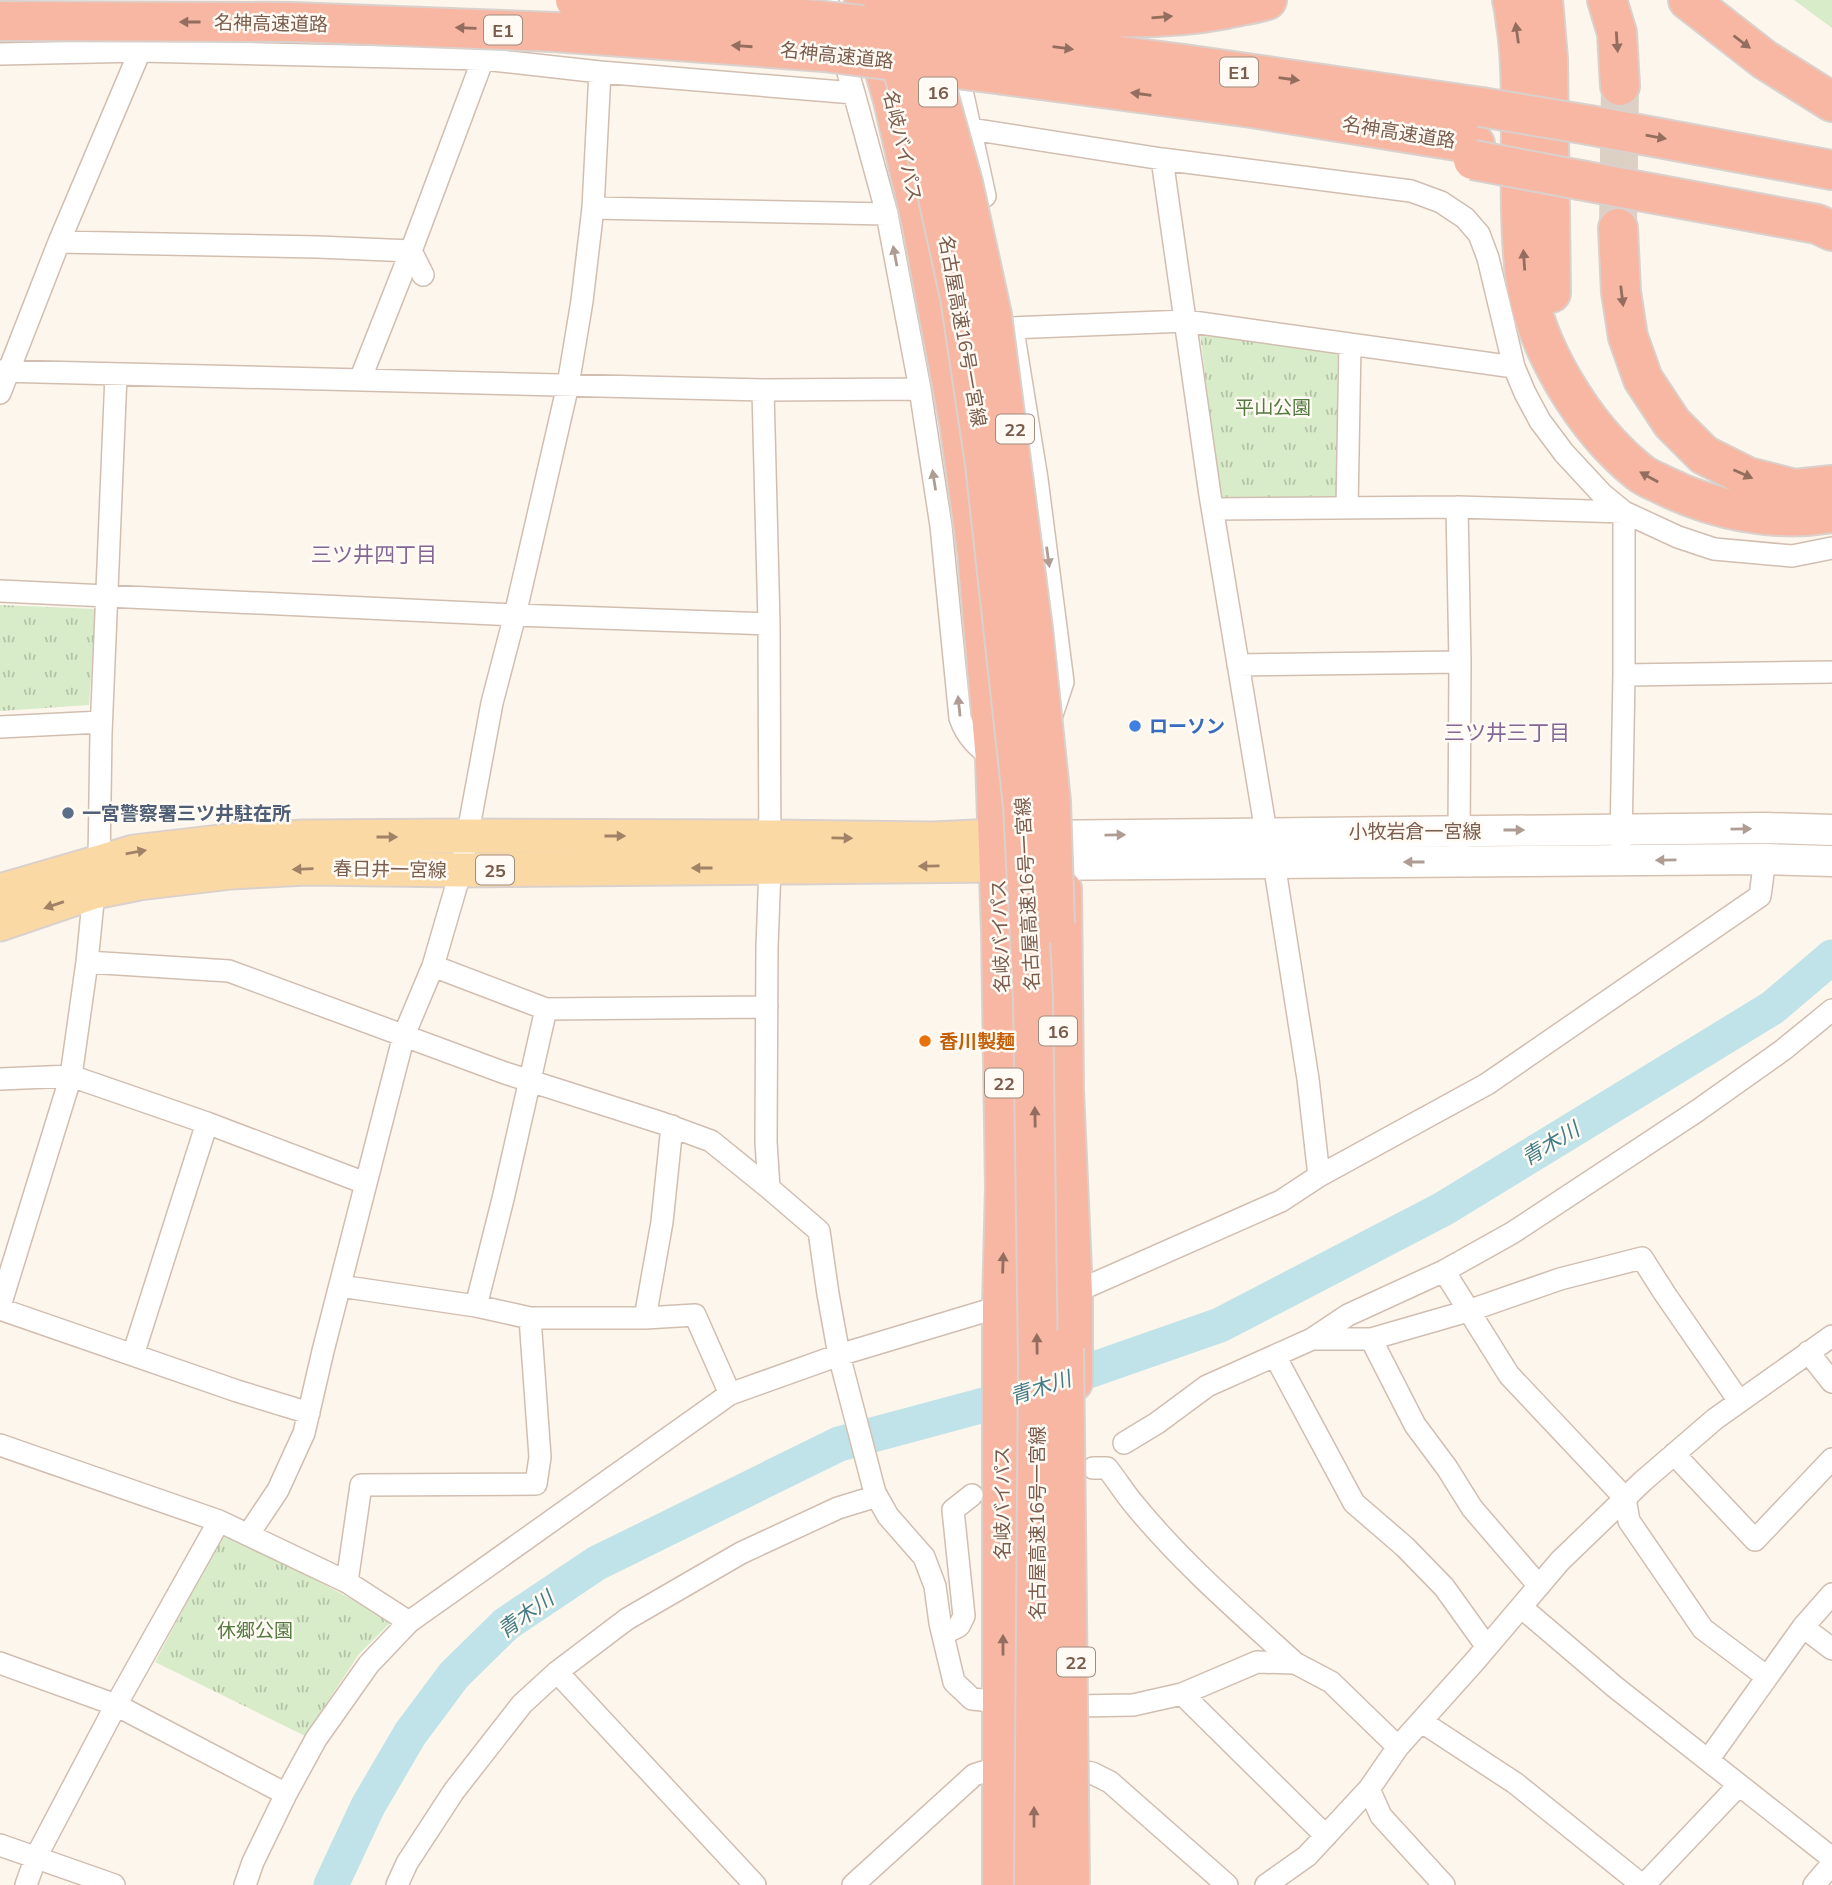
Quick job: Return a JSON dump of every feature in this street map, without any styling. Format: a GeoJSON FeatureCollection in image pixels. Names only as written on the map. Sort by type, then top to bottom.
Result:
{"type":"FeatureCollection","features":[{"type":"Feature","properties":{"kind":"highway","name":"名神高速道路"},"geometry":{"type":"LineString","coordinates":[[575,0],[816,20],[1184,64],[1476,137]]}},
{"type":"Feature","properties":{"kind":"highway"},"geometry":{"type":"LineString","coordinates":[[817,0],[999,41],[1069,16],[1140,19],[1201,13],[1267,0]]}},
{"type":"Feature","properties":{"kind":"highway","name":"名岐バイパス"},"geometry":{"type":"LineString","coordinates":[[864,0],[893,100],[918,208],[959,422],[977,552],[995,760],[1005,1187],[1002,1318],[1002,1885]]}},
{"type":"Feature","properties":{"kind":"highway","name":"名古屋高速16号一宮線"},"geometry":{"type":"LineString","coordinates":[[883,0],[935,184],[960,297],[983,451],[1023,806],[1033,998],[1038,1365],[1034,1885]]}},
{"type":"Feature","properties":{"kind":"highway","name":"名古屋高速16号一宮線"},"geometry":{"type":"LineString","coordinates":[[912,0],[963,183],[992,315],[1031,615],[1051,802],[1058,996],[1070,1885]]}},
{"type":"Feature","properties":{"kind":"highway","name":"22"},"geometry":{"type":"LineString","coordinates":[[925,0],[953,100],[991,264],[1023,489],[1050,722],[1061,851],[1064,1091],[1073,1303],[1083,1453],[1076,1706],[1080,1885]]}},
{"type":"Feature","properties":{"kind":"highway"},"geometry":{"type":"LineString","coordinates":[[1512,0],[1521,65],[1521,214],[1525,277],[1537,327],[1557,372],[1606,440],[1640,474],[1687,497],[1727,508],[1769,516],[1815,516],[1832,513]]}},
{"type":"Feature","properties":{"kind":"highway"},"geometry":{"type":"LineString","coordinates":[[1543,0],[1548,59],[1550,274],[1557,372]]}},
{"type":"Feature","properties":{"kind":"highway"},"geometry":{"type":"LineString","coordinates":[[1607,0],[1617,33],[1620,86]]}},
{"type":"Feature","properties":{"kind":"highway"},"geometry":{"type":"LineString","coordinates":[[1688,0],[1765,60],[1832,102]]}},
{"type":"Feature","properties":{"kind":"highway","name":"名神高速道路"},"geometry":{"type":"LineString","coordinates":[[0,21],[291,22],[555,32],[824,52],[999,41],[1180,99],[1476,137],[1584,155],[1832,205]]}},
{"type":"Feature","properties":{"kind":"highway","name":"名神高速道路"},"geometry":{"type":"LineString","coordinates":[[1584,155],[1832,170]]}},
{"type":"Feature","properties":{"kind":"highway"},"geometry":{"type":"LineString","coordinates":[[1584,155],[1817,224],[1832,231]]}},
{"type":"Feature","properties":{"kind":"highway"},"geometry":{"type":"LineString","coordinates":[[1618,228],[1621,292],[1628,337],[1643,379],[1672,423],[1704,455],[1748,478],[1795,489],[1832,485]]}},
{"type":"Feature","properties":{"kind":"main road","name":"小牧岩倉一宮線"},"geometry":{"type":"LineString","coordinates":[[1061,851],[1266,832],[1766,828],[1832,830]]}},
{"type":"Feature","properties":{"kind":"main road","name":"春日井一宮線"},"geometry":{"type":"LineString","coordinates":[[0,923],[97,877],[134,852],[229,841],[305,837],[467,836],[770,852]]}},
{"type":"Feature","properties":{"kind":"main road","name":"春日井一宮線"},"geometry":{"type":"LineString","coordinates":[[0,891],[97,877],[139,883],[231,872],[306,868],[461,870],[770,852],[932,839],[997,850]]}},
{"type":"Feature","properties":{"kind":"main road","name":"小牧岩倉一宮線"},"geometry":{"type":"LineString","coordinates":[[997,850],[1274,863],[1765,859],[1832,861]]}},
{"type":"Feature","properties":{"kind":"street"},"geometry":{"type":"LineString","coordinates":[[827,0],[887,214],[920,389],[941,526],[960,718],[974,744],[995,760]]}},
{"type":"Feature","properties":{"kind":"street"},"geometry":{"type":"LineString","coordinates":[[942,0],[1012,328],[1037,480],[1063,682],[1050,722]]}},
{"type":"Feature","properties":{"kind":"street"},"geometry":{"type":"LineString","coordinates":[[0,54],[141,51],[483,59],[600,72],[854,93]]}},
{"type":"Feature","properties":{"kind":"street"},"geometry":{"type":"LineString","coordinates":[[0,393],[5,371],[141,51]]}},
{"type":"Feature","properties":{"kind":"street"},"geometry":{"type":"LineString","coordinates":[[360,380],[483,59]]}},
{"type":"Feature","properties":{"kind":"street"},"geometry":{"type":"LineString","coordinates":[[248,1535],[278,1490],[304,1433],[404,1035],[433,966],[461,870],[492,703],[568,385],[582,301],[593,208],[600,72]]}},
{"type":"Feature","properties":{"kind":"street"},"geometry":{"type":"LineString","coordinates":[[971,129],[1162,159],[1411,191],[1441,202],[1465,218],[1479,234],[1488,258],[1514,367],[1540,421],[1592,484],[1624,513],[1678,537],[1714,549],[1792,556],[1832,548]]}},
{"type":"Feature","properties":{"kind":"street"},"geometry":{"type":"LineString","coordinates":[[1162,159],[1213,509],[1266,832],[1274,863],[1308,1079],[1320,1176]]}},
{"type":"Feature","properties":{"kind":"street"},"geometry":{"type":"LineString","coordinates":[[593,208],[887,214]]}},
{"type":"Feature","properties":{"kind":"street"},"geometry":{"type":"LineString","coordinates":[[59,242],[411,251]]}},
{"type":"Feature","properties":{"kind":"street"},"geometry":{"type":"LineString","coordinates":[[411,251],[423,275]]}},
{"type":"Feature","properties":{"kind":"street"},"geometry":{"type":"LineString","coordinates":[[1012,328],[1186,321],[1514,367]]}},
{"type":"Feature","properties":{"kind":"street"},"geometry":{"type":"LineString","coordinates":[[1347,508],[1350,344]]}},
{"type":"Feature","properties":{"kind":"street"},"geometry":{"type":"LineString","coordinates":[[5,371],[763,390],[920,389]]}},
{"type":"Feature","properties":{"kind":"street"},"geometry":{"type":"LineString","coordinates":[[116,375],[97,877],[88,962],[71,1076],[0,1308],[237,1391],[309,1413]]}},
{"type":"Feature","properties":{"kind":"street"},"geometry":{"type":"LineString","coordinates":[[763,390],[769,624],[770,852],[766,1142],[769,1188]]}},
{"type":"Feature","properties":{"kind":"street"},"geometry":{"type":"LineString","coordinates":[[1213,509],[1457,507],[1624,513]]}},
{"type":"Feature","properties":{"kind":"street"},"geometry":{"type":"LineString","coordinates":[[1457,507],[1461,662],[1459,862]]}},
{"type":"Feature","properties":{"kind":"street"},"geometry":{"type":"LineString","coordinates":[[1621,861],[1624,513]]}},
{"type":"Feature","properties":{"kind":"street"},"geometry":{"type":"LineString","coordinates":[[0,592],[769,624]]}},
{"type":"Feature","properties":{"kind":"street"},"geometry":{"type":"LineString","coordinates":[[1238,665],[1461,662]]}},
{"type":"Feature","properties":{"kind":"street"},"geometry":{"type":"LineString","coordinates":[[1624,675],[1832,672]]}},
{"type":"Feature","properties":{"kind":"street"},"geometry":{"type":"LineString","coordinates":[[0,727],[101,722]]}},
{"type":"Feature","properties":{"kind":"street"},"geometry":{"type":"LineString","coordinates":[[1073,1303],[1281,1201],[1320,1176],[1487,1084],[1760,896],[1765,859]]}},
{"type":"Feature","properties":{"kind":"street"},"geometry":{"type":"LineString","coordinates":[[88,962],[229,971],[505,1073],[711,1141],[819,1231],[839,1355],[876,1495],[888,1516],[925,1557],[935,1586],[954,1682],[972,1699],[1003,1702]]}},
{"type":"Feature","properties":{"kind":"street"},"geometry":{"type":"LineString","coordinates":[[433,966],[546,1009],[767,1007]]}},
{"type":"Feature","properties":{"kind":"street"},"geometry":{"type":"LineString","coordinates":[[477,1306],[546,1009]]}},
{"type":"Feature","properties":{"kind":"street"},"geometry":{"type":"LineString","coordinates":[[1124,1443],[1157,1423],[1207,1386],[1312,1339],[1348,1315],[1444,1271],[1512,1233],[1697,1111],[1783,1050],[1832,1010]]}},
{"type":"Feature","properties":{"kind":"street"},"geometry":{"type":"LineString","coordinates":[[0,1079],[71,1076],[365,1183]]}},
{"type":"Feature","properties":{"kind":"street"},"geometry":{"type":"LineString","coordinates":[[133,1355],[206,1123]]}},
{"type":"Feature","properties":{"kind":"street"},"geometry":{"type":"LineString","coordinates":[[645,1318],[662,1222],[672,1126]]}},
{"type":"Feature","properties":{"kind":"street"},"geometry":{"type":"LineString","coordinates":[[1312,1339],[1371,1339],[1468,1311],[1560,1279],[1642,1258],[1739,1402]]}},
{"type":"Feature","properties":{"kind":"street"},"geometry":{"type":"LineString","coordinates":[[1444,1271],[1510,1376],[1625,1498],[1629,1521],[1703,1629],[1767,1677]]}},
{"type":"Feature","properties":{"kind":"street"},"geometry":{"type":"LineString","coordinates":[[340,1286],[477,1306],[530,1318],[695,1315],[730,1394]]}},
{"type":"Feature","properties":{"kind":"street"},"geometry":{"type":"LineString","coordinates":[[347,1582],[361,1485],[536,1484],[540,1457],[530,1318]]}},
{"type":"Feature","properties":{"kind":"street"},"geometry":{"type":"LineString","coordinates":[[245,1885],[253,1862],[286,1794],[316,1739],[369,1664],[409,1622],[730,1394],[839,1355],[1002,1318]]}},
{"type":"Feature","properties":{"kind":"street"},"geometry":{"type":"LineString","coordinates":[[1266,1885],[1307,1856],[1369,1789],[1398,1747],[1560,1561],[1625,1498],[1715,1419],[1832,1336]]}},
{"type":"Feature","properties":{"kind":"street"},"geometry":{"type":"LineString","coordinates":[[1371,1339],[1415,1425],[1472,1508],[1539,1586]]}},
{"type":"Feature","properties":{"kind":"street"},"geometry":{"type":"LineString","coordinates":[[1808,1352],[1832,1382]]}},
{"type":"Feature","properties":{"kind":"street"},"geometry":{"type":"LineString","coordinates":[[1275,1356],[1354,1503],[1405,1547],[1444,1587],[1487,1647]]}},
{"type":"Feature","properties":{"kind":"street"},"geometry":{"type":"LineString","coordinates":[[0,1445],[219,1521],[347,1582],[409,1622]]}},
{"type":"Feature","properties":{"kind":"street"},"geometry":{"type":"LineString","coordinates":[[1083,1453],[1107,1468],[1131,1501],[1204,1579],[1295,1663],[1331,1682],[1398,1747]]}},
{"type":"Feature","properties":{"kind":"street"},"geometry":{"type":"LineString","coordinates":[[1674,1454],[1755,1540],[1832,1459]]}},
{"type":"Feature","properties":{"kind":"street"},"geometry":{"type":"LineString","coordinates":[[397,1885],[407,1863],[454,1791],[522,1704],[557,1672],[627,1619],[741,1553],[838,1508],[876,1495]]}},
{"type":"Feature","properties":{"kind":"street"},"geometry":{"type":"LineString","coordinates":[[943,1634],[959,1626],[964,1616],[953,1510],[972,1495]]}},
{"type":"Feature","properties":{"kind":"street"},"geometry":{"type":"LineString","coordinates":[[26,1885],[36,1857],[116,1704],[219,1521]]}},
{"type":"Feature","properties":{"kind":"street"},"geometry":{"type":"LineString","coordinates":[[1708,1760],[1803,1627],[1832,1594]]}},
{"type":"Feature","properties":{"kind":"street"},"geometry":{"type":"LineString","coordinates":[[1521,1607],[1615,1687],[1832,1858]]}},
{"type":"Feature","properties":{"kind":"street"},"geometry":{"type":"LineString","coordinates":[[1803,1627],[1832,1649]]}},
{"type":"Feature","properties":{"kind":"street"},"geometry":{"type":"LineString","coordinates":[[1076,1706],[1133,1704],[1182,1694],[1257,1662],[1295,1663]]}},
{"type":"Feature","properties":{"kind":"street"},"geometry":{"type":"LineString","coordinates":[[0,1663],[116,1704],[286,1794]]}},
{"type":"Feature","properties":{"kind":"street"},"geometry":{"type":"LineString","coordinates":[[557,1672],[755,1885]]}},
{"type":"Feature","properties":{"kind":"street"},"geometry":{"type":"LineString","coordinates":[[1182,1694],[1326,1836]]}},
{"type":"Feature","properties":{"kind":"street"},"geometry":{"type":"LineString","coordinates":[[1422,1722],[1516,1783],[1643,1885],[1739,1785]]}},
{"type":"Feature","properties":{"kind":"street"},"geometry":{"type":"LineString","coordinates":[[853,1885],[974,1775],[1002,1771]]}},
{"type":"Feature","properties":{"kind":"street"},"geometry":{"type":"LineString","coordinates":[[1079,1771],[1092,1773],[1110,1782],[1227,1885]]}},
{"type":"Feature","properties":{"kind":"street"},"geometry":{"type":"LineString","coordinates":[[1369,1789],[1381,1816],[1444,1885]]}},
{"type":"Feature","properties":{"kind":"street"},"geometry":{"type":"LineString","coordinates":[[0,1845],[114,1885]]}},
{"type":"Feature","properties":{"kind":"street"},"geometry":{"type":"LineString","coordinates":[[1814,1885],[1832,1864]]}},
{"type":"Feature","properties":{"kind":"green space"},"geometry":{"type":"Polygon","coordinates":[[[1794,0],[1832,0],[1832,28],[1794,0]]]}},
{"type":"Feature","properties":{"kind":"green space","name":"平山公園"},"geometry":{"type":"Polygon","coordinates":[[[1200,333],[1338,350],[1336,497],[1220,501],[1200,333]]]}},
{"type":"Feature","properties":{"kind":"green space"},"geometry":{"type":"Polygon","coordinates":[[[0,605],[96,609],[89,705],[0,711],[0,605]]]}},
{"type":"Feature","properties":{"kind":"green space","name":"休郷公園"},"geometry":{"type":"Polygon","coordinates":[[[225,1531],[392,1621],[359,1654],[305,1736],[155,1662],[225,1531]]]}},
{"type":"Feature","properties":{"kind":"waterway","name":"青木川"},"geometry":{"type":"LineString","coordinates":[[331,1885],[368,1806],[410,1734],[454,1675],[506,1624],[597,1563],[839,1444],[1014,1397],[1220,1325],[1443,1209],[1772,1008],[1832,957]]}},
{"type":"Feature","properties":{"kind":"tunnel"},"geometry":{"type":"LineString","coordinates":[[1618,228],[1620,86]]}},
{"type":"Feature","properties":{"kind":"place","name":"ローソン"},"geometry":{"type":"Point","coordinates":[1135,726]}},
{"type":"Feature","properties":{"kind":"place","name":"一宮警察署三ツ井駐在所"},"geometry":{"type":"Point","coordinates":[68,813]}},
{"type":"Feature","properties":{"kind":"place","name":"香川製麺"},"geometry":{"type":"Point","coordinates":[925,1041]}},
{"type":"Feature","properties":{"kind":"district","name":"三ツ井四丁目"},"geometry":{"type":"Point","coordinates":[374,554]}},
{"type":"Feature","properties":{"kind":"district","name":"三ツ井三丁目"},"geometry":{"type":"Point","coordinates":[1507,732]}}]}
